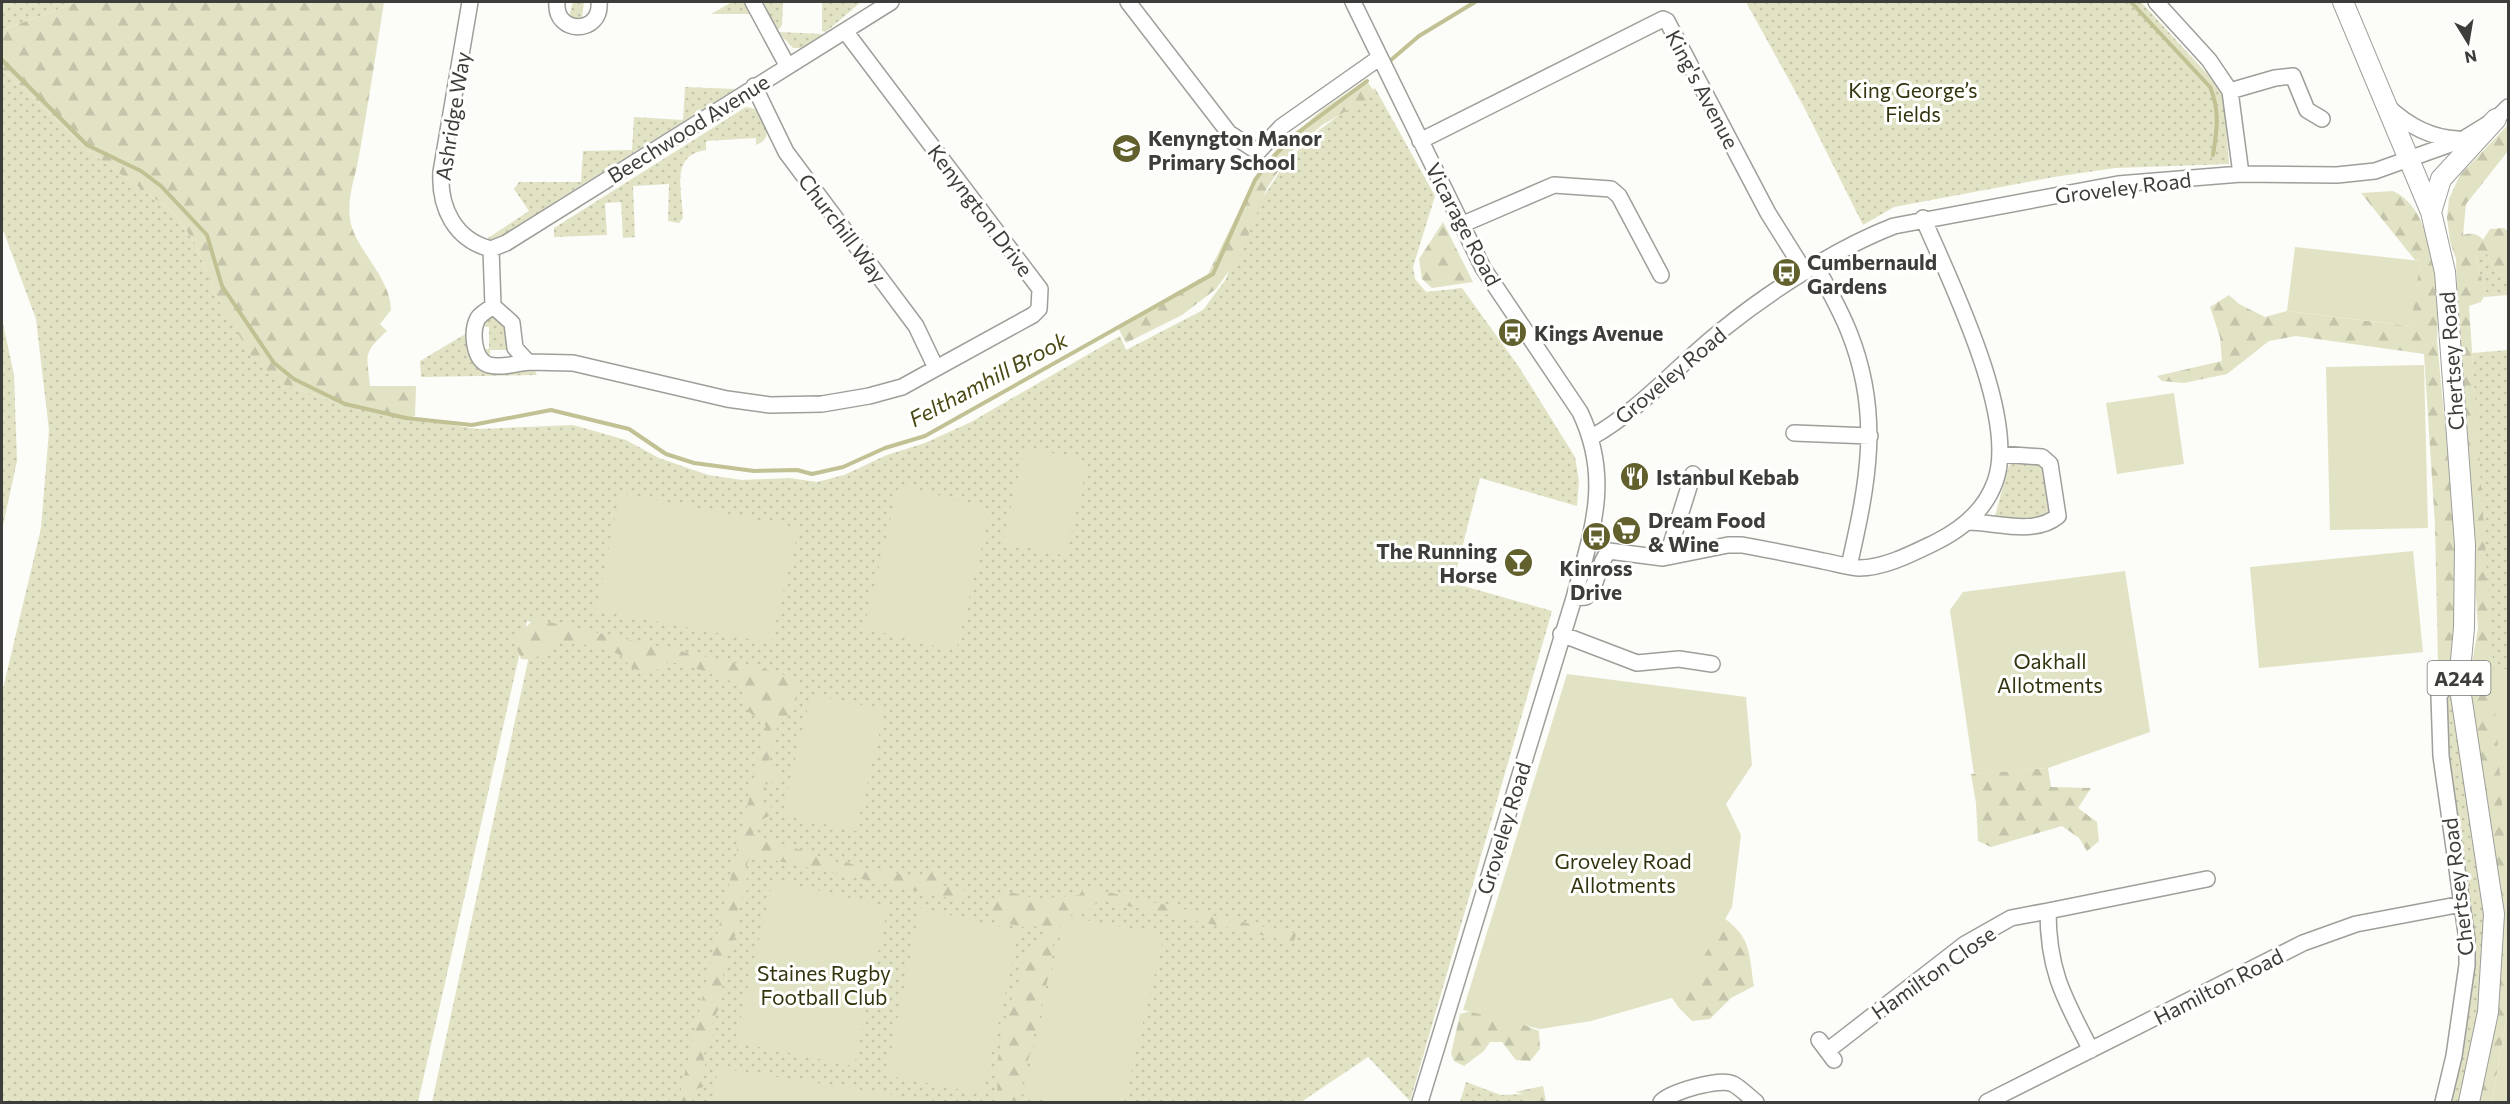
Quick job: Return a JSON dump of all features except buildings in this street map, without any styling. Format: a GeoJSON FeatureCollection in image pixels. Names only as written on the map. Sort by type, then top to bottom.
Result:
{"type":"FeatureCollection","features":[{"type":"Feature","properties":{"kind":"main road","name":"A244"},"geometry":{"type":"LineString","coordinates":[[2343,2],[2408,161]]}},
{"type":"Feature","properties":{"kind":"main road"},"geometry":{"type":"LineString","coordinates":[[2431,212],[2442,177],[2502,113]]}},
{"type":"Feature","properties":{"kind":"main road","name":"Chertsey Road"},"geometry":{"type":"LineString","coordinates":[[2408,161],[2431,212],[2445,272],[2465,545],[2464,628],[2459,682],[2494,914],[2488,1012],[2469,1102]]}},
{"type":"Feature","properties":{"kind":"street","name":"Ashridge Way"},"geometry":{"type":"LineString","coordinates":[[470,2],[441,172],[440,192],[447,212],[466,240],[488,248]]}},
{"type":"Feature","properties":{"kind":"street"},"geometry":{"type":"LineString","coordinates":[[554,2],[562,21],[574,28],[582,28],[594,21],[600,9],[599,2]]}},
{"type":"Feature","properties":{"kind":"street"},"geometry":{"type":"LineString","coordinates":[[753,2],[787,65]]}},
{"type":"Feature","properties":{"kind":"street","name":"Beechwood Avenue"},"geometry":{"type":"LineString","coordinates":[[488,248],[506,243],[891,2]]}},
{"type":"Feature","properties":{"kind":"street"},"geometry":{"type":"LineString","coordinates":[[1128,2],[1229,133],[1258,152],[1281,126],[1379,58]]}},
{"type":"Feature","properties":{"kind":"street","name":"Vicarage Road"},"geometry":{"type":"LineString","coordinates":[[1353,2],[1483,268],[1580,412],[1592,437]]}},
{"type":"Feature","properties":{"kind":"street"},"geometry":{"type":"LineString","coordinates":[[2156,2],[2209,60],[2230,91],[2241,174]]}},
{"type":"Feature","properties":{"kind":"street","name":"King's Avenue"},"geometry":{"type":"LineString","coordinates":[[1420,141],[1663,19],[1667,21],[1768,213],[1811,269]]}},
{"type":"Feature","properties":{"kind":"street","name":"Kenyngton Drive"},"geometry":{"type":"LineString","coordinates":[[493,306],[480,316],[475,326],[476,350],[480,358],[489,364],[573,363],[727,399],[770,405],[822,404],[869,396],[903,387],[1034,315],[1039,309],[1040,289],[845,31]]}},
{"type":"Feature","properties":{"kind":"street"},"geometry":{"type":"LineString","coordinates":[[2230,91],[2275,78],[2293,76],[2307,110],[2322,118]]}},
{"type":"Feature","properties":{"kind":"street","name":"Churchill Way"},"geometry":{"type":"LineString","coordinates":[[754,86],[786,152],[916,326],[936,368]]}},
{"type":"Feature","properties":{"kind":"street","name":"A244"},"geometry":{"type":"LineString","coordinates":[[2385,104],[2399,117],[2426,133],[2462,140]]}},
{"type":"Feature","properties":{"kind":"street"},"geometry":{"type":"LineString","coordinates":[[2408,161],[2462,140],[2502,113]]}},
{"type":"Feature","properties":{"kind":"street","name":"Groveley Road"},"geometry":{"type":"LineString","coordinates":[[1419,1102],[1561,634],[1574,598],[1594,522],[1597,476],[1592,437],[1630,412],[1723,329],[1811,269],[1862,238],[1923,218],[2118,184],[2241,174],[2354,174],[2408,161]]}},
{"type":"Feature","properties":{"kind":"street"},"geometry":{"type":"LineString","coordinates":[[1461,225],[1554,185],[1611,189],[1619,196],[1660,275]]}},
{"type":"Feature","properties":{"kind":"street"},"geometry":{"type":"LineString","coordinates":[[1574,598],[1586,597],[1593,590],[1602,559],[1609,551],[1667,557],[1728,544],[1742,544],[1859,568],[1883,564],[1915,552],[1962,525],[1982,507],[1996,481],[2000,454],[1987,373],[1923,218]]}},
{"type":"Feature","properties":{"kind":"street"},"geometry":{"type":"LineString","coordinates":[[488,248],[493,306],[512,323],[515,348],[528,362]]}},
{"type":"Feature","properties":{"kind":"street"},"geometry":{"type":"LineString","coordinates":[[1811,269],[1849,331],[1865,380],[1870,436],[1869,465],[1849,566]]}},
{"type":"Feature","properties":{"kind":"street"},"geometry":{"type":"LineString","coordinates":[[1794,433],[1870,436]]}},
{"type":"Feature","properties":{"kind":"street"},"geometry":{"type":"LineString","coordinates":[[1962,525],[1988,522],[2013,527],[2050,523],[2058,516],[2050,464],[2042,457],[2000,454]]}},
{"type":"Feature","properties":{"kind":"street"},"geometry":{"type":"LineString","coordinates":[[1667,557],[1693,474]]}},
{"type":"Feature","properties":{"kind":"street"},"geometry":{"type":"LineString","coordinates":[[1561,634],[1637,663],[1679,659],[1712,664]]}},
{"type":"Feature","properties":{"kind":"street","name":"Chertsey Road"},"geometry":{"type":"LineString","coordinates":[[2443,1102],[2454,1056],[2466,976],[2467,940],[2441,756],[2439,696],[2446,685],[2459,682]]}},
{"type":"Feature","properties":{"kind":"street","name":"Hamilton Close"},"geometry":{"type":"LineString","coordinates":[[1826,1050],[1965,944],[2011,918],[2208,880]]}},
{"type":"Feature","properties":{"kind":"street","name":"Hamilton Road"},"geometry":{"type":"LineString","coordinates":[[1987,1102],[2303,943],[2356,924],[2462,904]]}},
{"type":"Feature","properties":{"kind":"street"},"geometry":{"type":"LineString","coordinates":[[2048,911],[2049,947],[2060,991],[2091,1050]]}},
{"type":"Feature","properties":{"kind":"street"},"geometry":{"type":"LineString","coordinates":[[1661,1102],[1672,1094],[1724,1081],[1734,1084],[1756,1102]]}},
{"type":"Feature","properties":{"kind":"green space"},"geometry":{"type":"Polygon","coordinates":[[[2,2],[78,2],[2,30],[2,2]]]}},
{"type":"Feature","properties":{"kind":"green space"},"geometry":{"type":"Polygon","coordinates":[[[78,2],[384,2],[349,211],[353,230],[385,286],[391,310],[380,324],[387,331],[373,345],[368,355],[370,386],[416,386],[415,416],[356,409],[281,384],[251,355],[216,296],[194,241],[172,211],[94,155],[2,69],[2,30],[78,2]]]}},
{"type":"Feature","properties":{"kind":"green space"},"geometry":{"type":"Polygon","coordinates":[[[573,2],[584,2],[582,17],[587,19],[581,24],[569,16],[573,2]]]}},
{"type":"Feature","properties":{"kind":"green space"},"geometry":{"type":"Polygon","coordinates":[[[732,2],[745,2],[752,14],[711,14],[732,2]]]}},
{"type":"Feature","properties":{"kind":"green space"},"geometry":{"type":"Polygon","coordinates":[[[764,2],[783,2],[782,25],[779,29],[776,29],[764,2]]]}},
{"type":"Feature","properties":{"kind":"green space"},"geometry":{"type":"Polygon","coordinates":[[[822,2],[861,2],[826,32],[822,31],[822,2]]]}},
{"type":"Feature","properties":{"kind":"green space","name":"King George’s Fields"},"geometry":{"type":"Polygon","coordinates":[[[1746,2],[2141,2],[2223,91],[2229,164],[2115,168],[2054,177],[1894,207],[1863,225],[1805,109],[1746,2]]]}},
{"type":"Feature","properties":{"kind":"green space"},"geometry":{"type":"Polygon","coordinates":[[[778,32],[823,34],[801,48],[793,48],[778,32]]]}},
{"type":"Feature","properties":{"kind":"green space","name":"Staines Rugby Football Club"},"geometry":{"type":"Polygon","coordinates":[[[2,69],[94,155],[172,211],[194,241],[216,296],[281,384],[356,409],[477,429],[573,425],[626,440],[659,458],[708,475],[742,480],[789,478],[817,482],[844,475],[887,455],[925,443],[971,422],[1120,336],[1126,350],[1203,310],[1226,279],[1244,228],[1285,163],[1318,131],[1375,88],[1435,196],[1413,267],[1415,279],[1426,292],[1462,288],[1519,367],[1575,457],[1579,481],[1577,506],[1480,478],[1453,583],[1552,611],[1410,1101],[1368,1057],[1301,1102],[432,1102],[536,624],[527,621],[418,1102],[2,1102],[2,693],[41,528],[49,430],[36,319],[2,227],[2,69]]]}},
{"type":"Feature","properties":{"kind":"green space"},"geometry":{"type":"Polygon","coordinates":[[[1366,80],[1376,94],[1322,125],[1291,152],[1267,188],[1241,254],[1216,289],[1182,315],[1126,343],[1117,326],[1208,274],[1258,172],[1277,149],[1323,109],[1366,80]]]}},
{"type":"Feature","properties":{"kind":"green space"},"geometry":{"type":"Polygon","coordinates":[[[685,87],[735,89],[556,201],[557,204],[498,241],[488,241],[488,238],[529,211],[514,189],[519,182],[581,182],[583,151],[632,150],[634,117],[683,120],[685,87]]]}},
{"type":"Feature","properties":{"kind":"green space"},"geometry":{"type":"Polygon","coordinates":[[[746,107],[759,110],[766,125],[765,138],[756,145],[756,138],[706,141],[706,150],[695,153],[687,159],[681,175],[683,218],[679,223],[668,221],[669,184],[633,186],[635,237],[623,238],[621,202],[605,203],[607,235],[554,237],[554,228],[746,107]]]}},
{"type":"Feature","properties":{"kind":"green space"},"geometry":{"type":"Polygon","coordinates":[[[2508,125],[2508,151],[2466,204],[2463,235],[2473,234],[2483,240],[2490,229],[2504,228],[2508,231],[2508,274],[2498,275],[2486,252],[2476,252],[2477,264],[2486,292],[2481,302],[2469,306],[2508,884],[2508,1009],[2492,1102],[2474,1102],[2494,1002],[2468,706],[2470,675],[2478,628],[2458,327],[2456,259],[2450,241],[2447,218],[2449,199],[2460,175],[2508,125]]]}},
{"type":"Feature","properties":{"kind":"green space"},"geometry":{"type":"Polygon","coordinates":[[[2393,191],[2408,201],[2419,217],[2427,236],[2436,281],[2437,341],[2467,657],[2438,664],[2435,525],[2424,354],[2296,336],[2269,341],[2227,374],[2184,383],[2162,381],[2157,376],[2222,361],[2220,337],[2210,307],[2229,295],[2239,304],[2265,317],[2287,311],[2410,326],[2420,261],[2415,260],[2361,193],[2393,191]]]}},
{"type":"Feature","properties":{"kind":"green space"},"geometry":{"type":"Polygon","coordinates":[[[1443,222],[1473,282],[1432,288],[1422,279],[1419,259],[1443,222]]]}},
{"type":"Feature","properties":{"kind":"green space"},"geometry":{"type":"Polygon","coordinates":[[[2295,247],[2420,261],[2411,326],[2287,311],[2295,247]]]}},
{"type":"Feature","properties":{"kind":"green space"},"geometry":{"type":"Polygon","coordinates":[[[2476,251],[2486,252],[2498,275],[2508,274],[2508,295],[2483,297],[2486,292],[2477,264],[2476,251]]]}},
{"type":"Feature","properties":{"kind":"green space"},"geometry":{"type":"Polygon","coordinates":[[[486,317],[493,318],[503,325],[517,358],[510,359],[508,350],[490,350],[490,360],[480,350],[489,349],[489,327],[478,326],[486,317]]]}},
{"type":"Feature","properties":{"kind":"green space"},"geometry":{"type":"Polygon","coordinates":[[[2,319],[14,375],[17,461],[2,530],[2,319]]]}},
{"type":"Feature","properties":{"kind":"green space"},"geometry":{"type":"Polygon","coordinates":[[[472,330],[472,357],[534,369],[537,375],[421,377],[420,361],[472,330]]]}},
{"type":"Feature","properties":{"kind":"green space"},"geometry":{"type":"Polygon","coordinates":[[[2508,350],[2508,669],[2492,669],[2472,353],[2508,350]]]}},
{"type":"Feature","properties":{"kind":"green space"},"geometry":{"type":"Polygon","coordinates":[[[2424,365],[2428,528],[2330,530],[2326,367],[2424,365]]]}},
{"type":"Feature","properties":{"kind":"green space"},"geometry":{"type":"Polygon","coordinates":[[[2174,393],[2184,464],[2117,474],[2106,403],[2174,393]]]}},
{"type":"Feature","properties":{"kind":"green space"},"geometry":{"type":"Polygon","coordinates":[[[1025,447],[1088,461],[1066,556],[1003,542],[1025,447]]]}},
{"type":"Feature","properties":{"kind":"green space"},"geometry":{"type":"Polygon","coordinates":[[[2017,461],[2040,461],[2046,468],[2053,512],[2047,519],[1999,520],[1995,516],[2009,465],[2017,461]]]}},
{"type":"Feature","properties":{"kind":"green space"},"geometry":{"type":"Polygon","coordinates":[[[899,485],[991,509],[956,651],[864,628],[899,485]]]}},
{"type":"Feature","properties":{"kind":"green space"},"geometry":{"type":"Polygon","coordinates":[[[620,493],[799,528],[771,643],[596,610],[620,493]]]}},
{"type":"Feature","properties":{"kind":"green space"},"geometry":{"type":"Polygon","coordinates":[[[2413,551],[2423,652],[2259,668],[2250,567],[2413,551]]]}},
{"type":"Feature","properties":{"kind":"green space","name":"Oakhall Allotments"},"geometry":{"type":"Polygon","coordinates":[[[2125,571],[2150,732],[2048,768],[1974,774],[1950,610],[1963,592],[2125,571]]]}},
{"type":"Feature","properties":{"kind":"green space"},"geometry":{"type":"Polygon","coordinates":[[[535,619],[780,673],[799,683],[795,710],[778,724],[767,767],[777,772],[780,779],[776,783],[762,785],[760,801],[772,807],[771,815],[755,823],[753,834],[839,863],[843,861],[866,869],[874,868],[917,878],[934,872],[942,876],[941,885],[966,891],[964,901],[750,855],[746,867],[747,890],[738,903],[737,931],[724,965],[721,1004],[712,1023],[712,1042],[703,1055],[705,1064],[703,1087],[696,1089],[690,1102],[678,1102],[766,726],[748,711],[739,684],[681,663],[667,663],[650,674],[632,668],[620,655],[601,647],[558,641],[533,660],[521,659],[513,638],[535,619]]]}},
{"type":"Feature","properties":{"kind":"green space"},"geometry":{"type":"Polygon","coordinates":[[[2492,669],[2508,669],[2508,884],[2492,669]]]}},
{"type":"Feature","properties":{"kind":"green space","name":"Groveley Road Allotments"},"geometry":{"type":"Polygon","coordinates":[[[1567,674],[1746,697],[1752,765],[1726,804],[1741,835],[1732,907],[1682,995],[1591,1021],[1540,1029],[1463,1010],[1567,674]]]}},
{"type":"Feature","properties":{"kind":"green space"},"geometry":{"type":"Polygon","coordinates":[[[2453,683],[2494,914],[2469,1102],[2443,1102],[2465,987],[2442,690],[2453,683]]]}},
{"type":"Feature","properties":{"kind":"green space"},"geometry":{"type":"Polygon","coordinates":[[[811,694],[885,710],[856,831],[782,815],[811,694]]]}},
{"type":"Feature","properties":{"kind":"green space"},"geometry":{"type":"Polygon","coordinates":[[[2048,768],[2051,787],[2091,788],[2078,808],[2097,822],[2099,841],[2087,851],[2079,838],[2062,826],[1991,847],[1978,841],[1976,803],[1971,774],[2048,768]]]}},
{"type":"Feature","properties":{"kind":"green space","name":"Staines Rugby Football Club"},"geometry":{"type":"Polygon","coordinates":[[[773,880],[888,907],[854,1066],[735,1042],[773,880]]]}},
{"type":"Feature","properties":{"kind":"green space"},"geometry":{"type":"Polygon","coordinates":[[[1085,887],[1296,934],[1294,942],[1100,900],[1085,914],[1074,912],[1053,935],[1053,953],[1048,978],[1018,1102],[997,1102],[998,1059],[1008,1006],[1021,981],[1023,953],[1032,946],[1044,943],[1047,932],[1039,926],[1023,927],[996,921],[990,904],[1002,890],[1038,899],[1079,895],[1085,887]]]}},
{"type":"Feature","properties":{"kind":"green space"},"geometry":{"type":"Polygon","coordinates":[[[920,908],[1019,931],[983,1094],[886,1075],[920,908]]]}},
{"type":"Feature","properties":{"kind":"green space"},"geometry":{"type":"Polygon","coordinates":[[[1713,910],[1735,927],[1746,942],[1754,986],[1731,998],[1710,1019],[1692,1021],[1668,992],[1713,910]]]}},
{"type":"Feature","properties":{"kind":"green space"},"geometry":{"type":"Polygon","coordinates":[[[1065,916],[1164,935],[1124,1102],[1057,1102],[1023,1095],[1065,916]]]}},
{"type":"Feature","properties":{"kind":"green space"},"geometry":{"type":"Polygon","coordinates":[[[2508,1009],[2508,1102],[2492,1102],[2508,1009]]]}},
{"type":"Feature","properties":{"kind":"green space"},"geometry":{"type":"Polygon","coordinates":[[[1475,1010],[1508,1018],[1539,1031],[1540,1049],[1530,1061],[1516,1060],[1502,1042],[1490,1042],[1484,1051],[1464,1066],[1454,1061],[1451,1054],[1460,1014],[1475,1010]]]}},
{"type":"Feature","properties":{"kind":"green space"},"geometry":{"type":"Polygon","coordinates":[[[718,1068],[941,1102],[713,1102],[718,1068]]]}},
{"type":"Feature","properties":{"kind":"green space"},"geometry":{"type":"Polygon","coordinates":[[[1466,1082],[1501,1095],[1523,1094],[1530,1102],[1460,1102],[1466,1082]]]}},
{"type":"Feature","properties":{"kind":"green space"},"geometry":{"type":"Polygon","coordinates":[[[1543,1086],[1546,1102],[1530,1102],[1523,1094],[1515,1092],[1543,1086]]]}},
{"type":"Feature","properties":{"kind":"waterway","name":"Felthamhill Brook"},"geometry":{"type":"LineString","coordinates":[[1391,60],[1419,36],[1475,2]]}},
{"type":"Feature","properties":{"kind":"waterway","name":"Felthamhill Brook"},"geometry":{"type":"LineString","coordinates":[[2131,2],[2210,87],[2216,112],[2213,155]]}},
{"type":"Feature","properties":{"kind":"waterway","name":"Felthamhill Brook"},"geometry":{"type":"LineString","coordinates":[[2,60],[87,145],[141,171],[161,186],[207,235],[222,286],[274,363],[294,379],[345,404],[406,418],[472,425],[551,410],[629,429],[666,454],[694,463],[754,471],[797,470],[812,474],[843,467],[885,448],[925,436],[1213,274],[1255,180],[1271,159],[1296,134],[1367,81]]}},
{"type":"Feature","properties":{"kind":"place","name":"Kenyngton Manor Primary School"},"geometry":{"type":"Point","coordinates":[1127,149]}},
{"type":"Feature","properties":{"kind":"place","name":"Cumbernauld Gardens"},"geometry":{"type":"Point","coordinates":[1786,273]}},
{"type":"Feature","properties":{"kind":"place","name":"Kings Avenue"},"geometry":{"type":"Point","coordinates":[1513,332]}},
{"type":"Feature","properties":{"kind":"place","name":"Istanbul Kebab"},"geometry":{"type":"Point","coordinates":[1635,476]}},
{"type":"Feature","properties":{"kind":"place","name":"Dream Food & Wine"},"geometry":{"type":"Point","coordinates":[1627,531]}},
{"type":"Feature","properties":{"kind":"place","name":"Kinross Drive"},"geometry":{"type":"Point","coordinates":[1596,536]}},
{"type":"Feature","properties":{"kind":"place","name":"The Running Horse"},"geometry":{"type":"Point","coordinates":[1518,562]}}]}
